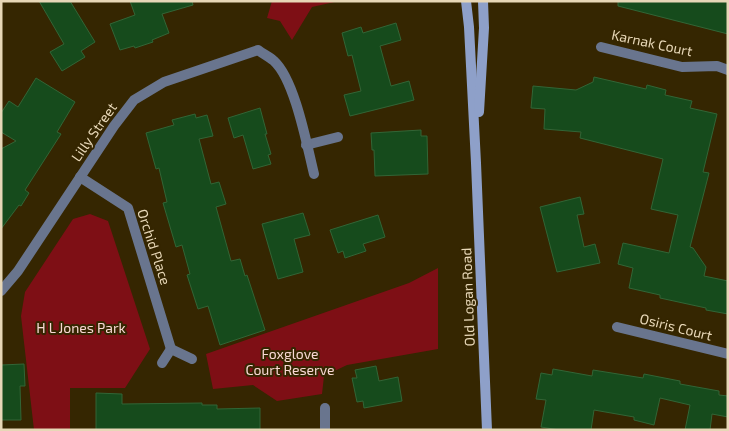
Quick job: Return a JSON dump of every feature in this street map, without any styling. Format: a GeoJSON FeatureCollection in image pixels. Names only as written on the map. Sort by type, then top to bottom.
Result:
{"type":"FeatureCollection","features":[{"type":"Feature","properties":{"kind":"main road","name":"Old Logan Road"},"geometry":{"type":"LineString","coordinates":[[466,1],[476,163],[487,430]]}},
{"type":"Feature","properties":{"kind":"main road","name":"Old Logan Road"},"geometry":{"type":"LineString","coordinates":[[476,163],[484,28],[483,1]]}},
{"type":"Feature","properties":{"kind":"street","name":"Karnak Court"},"geometry":{"type":"LineString","coordinates":[[600,47],[682,67],[717,66],[728,70]]}},
{"type":"Feature","properties":{"kind":"street","name":"Lilly Street"},"geometry":{"type":"LineString","coordinates":[[1,291],[18,271],[114,126],[134,100],[164,82],[258,50],[275,61],[285,77],[292,92],[306,145]]}},
{"type":"Feature","properties":{"kind":"street"},"geometry":{"type":"LineString","coordinates":[[314,174],[306,145],[338,137]]}},
{"type":"Feature","properties":{"kind":"street","name":"Orchid Place"},"geometry":{"type":"LineString","coordinates":[[80,177],[128,208],[171,349]]}},
{"type":"Feature","properties":{"kind":"street","name":"Osiris Court"},"geometry":{"type":"LineString","coordinates":[[617,327],[728,354]]}},
{"type":"Feature","properties":{"kind":"street"},"geometry":{"type":"LineString","coordinates":[[162,364],[171,349],[192,359]]}},
{"type":"Feature","properties":{"kind":"street"},"geometry":{"type":"LineString","coordinates":[[325,408],[325,430]]}},
{"type":"Feature","properties":{"kind":"green space"},"geometry":{"type":"Polygon","coordinates":[[[272,1],[339,1],[312,7],[292,40],[280,21],[267,18],[272,1]]]}},
{"type":"Feature","properties":{"kind":"green space","name":"H L Jones Park"},"geometry":{"type":"Polygon","coordinates":[[[90,214],[108,221],[150,349],[125,388],[70,388],[70,430],[34,430],[21,316],[25,292],[73,219],[90,214]]]}},
{"type":"Feature","properties":{"kind":"green space","name":"Foxglove Court Reserve"},"geometry":{"type":"Polygon","coordinates":[[[438,268],[438,349],[347,365],[324,376],[322,394],[277,401],[253,385],[213,389],[206,354],[409,283],[438,268]]]}},
{"type":"Feature","properties":{"kind":"building"},"geometry":{"type":"Polygon","coordinates":[[[39,1],[70,1],[95,42],[81,51],[85,57],[62,71],[50,52],[64,44],[39,1]]]}},
{"type":"Feature","properties":{"kind":"building"},"geometry":{"type":"Polygon","coordinates":[[[130,1],[192,1],[193,5],[162,14],[169,33],[152,40],[153,42],[135,48],[134,46],[120,50],[110,24],[135,15],[130,1]]]}},
{"type":"Feature","properties":{"kind":"building"},"geometry":{"type":"Polygon","coordinates":[[[618,1],[728,1],[728,34],[618,6],[618,1]]]}},
{"type":"Feature","properties":{"kind":"building"},"geometry":{"type":"Polygon","coordinates":[[[396,23],[401,40],[380,46],[391,86],[409,81],[414,100],[350,116],[344,95],[361,91],[352,55],[348,56],[342,33],[361,27],[363,33],[396,23]]]}},
{"type":"Feature","properties":{"kind":"building"},"geometry":{"type":"Polygon","coordinates":[[[594,77],[646,89],[647,85],[666,90],[665,95],[692,101],[690,108],[717,114],[703,172],[709,173],[690,247],[693,248],[706,267],[704,276],[728,281],[728,314],[660,298],[660,295],[629,288],[633,268],[618,264],[623,243],[669,253],[678,215],[651,209],[663,159],[580,138],[581,132],[544,129],[545,109],[531,108],[533,86],[576,90],[593,82],[594,77]]]}},
{"type":"Feature","properties":{"kind":"building"},"geometry":{"type":"Polygon","coordinates":[[[36,78],[75,102],[57,132],[61,134],[25,190],[29,193],[21,206],[19,205],[1,229],[1,149],[16,141],[1,132],[1,113],[9,101],[18,107],[36,78]]]}},
{"type":"Feature","properties":{"kind":"building"},"geometry":{"type":"Polygon","coordinates":[[[260,108],[271,154],[268,155],[271,164],[253,169],[243,135],[234,138],[228,118],[260,108]]]}},
{"type":"Feature","properties":{"kind":"building"},"geometry":{"type":"Polygon","coordinates":[[[195,114],[196,118],[207,115],[213,136],[199,139],[211,184],[219,182],[226,204],[216,207],[231,261],[240,259],[265,330],[220,345],[208,306],[198,309],[187,275],[190,274],[182,245],[176,247],[163,203],[167,202],[159,168],[156,169],[146,133],[174,125],[172,120],[195,114]]]}},
{"type":"Feature","properties":{"kind":"building"},"geometry":{"type":"Polygon","coordinates":[[[421,130],[421,136],[427,136],[428,174],[375,176],[371,133],[421,130]]]}},
{"type":"Feature","properties":{"kind":"building"},"geometry":{"type":"Polygon","coordinates":[[[580,197],[584,214],[577,215],[584,247],[595,244],[600,263],[557,272],[540,207],[580,197]]]}},
{"type":"Feature","properties":{"kind":"building"},"geometry":{"type":"Polygon","coordinates":[[[303,213],[310,235],[294,239],[303,272],[278,279],[262,224],[303,213]]]}},
{"type":"Feature","properties":{"kind":"building"},"geometry":{"type":"Polygon","coordinates":[[[378,215],[385,237],[363,244],[366,251],[345,258],[343,251],[338,253],[330,230],[378,215]]]}},
{"type":"Feature","properties":{"kind":"building"},"geometry":{"type":"Polygon","coordinates":[[[24,364],[25,386],[20,386],[21,420],[1,420],[1,365],[24,364]]]}},
{"type":"Feature","properties":{"kind":"building"},"geometry":{"type":"Polygon","coordinates":[[[376,366],[379,381],[398,377],[402,401],[364,408],[363,401],[357,402],[352,378],[357,378],[355,370],[376,366]]]}},
{"type":"Feature","properties":{"kind":"building"},"geometry":{"type":"Polygon","coordinates":[[[553,369],[592,376],[593,370],[643,378],[644,374],[680,381],[680,384],[719,391],[719,395],[728,396],[728,417],[712,414],[710,430],[685,430],[690,405],[660,398],[654,425],[634,420],[634,417],[594,410],[591,430],[559,430],[541,427],[546,400],[536,399],[541,373],[552,375],[553,369]]]}},
{"type":"Feature","properties":{"kind":"building"},"geometry":{"type":"Polygon","coordinates":[[[96,393],[122,394],[122,404],[202,403],[202,405],[217,405],[217,409],[260,408],[260,430],[96,430],[96,393]]]}}]}
